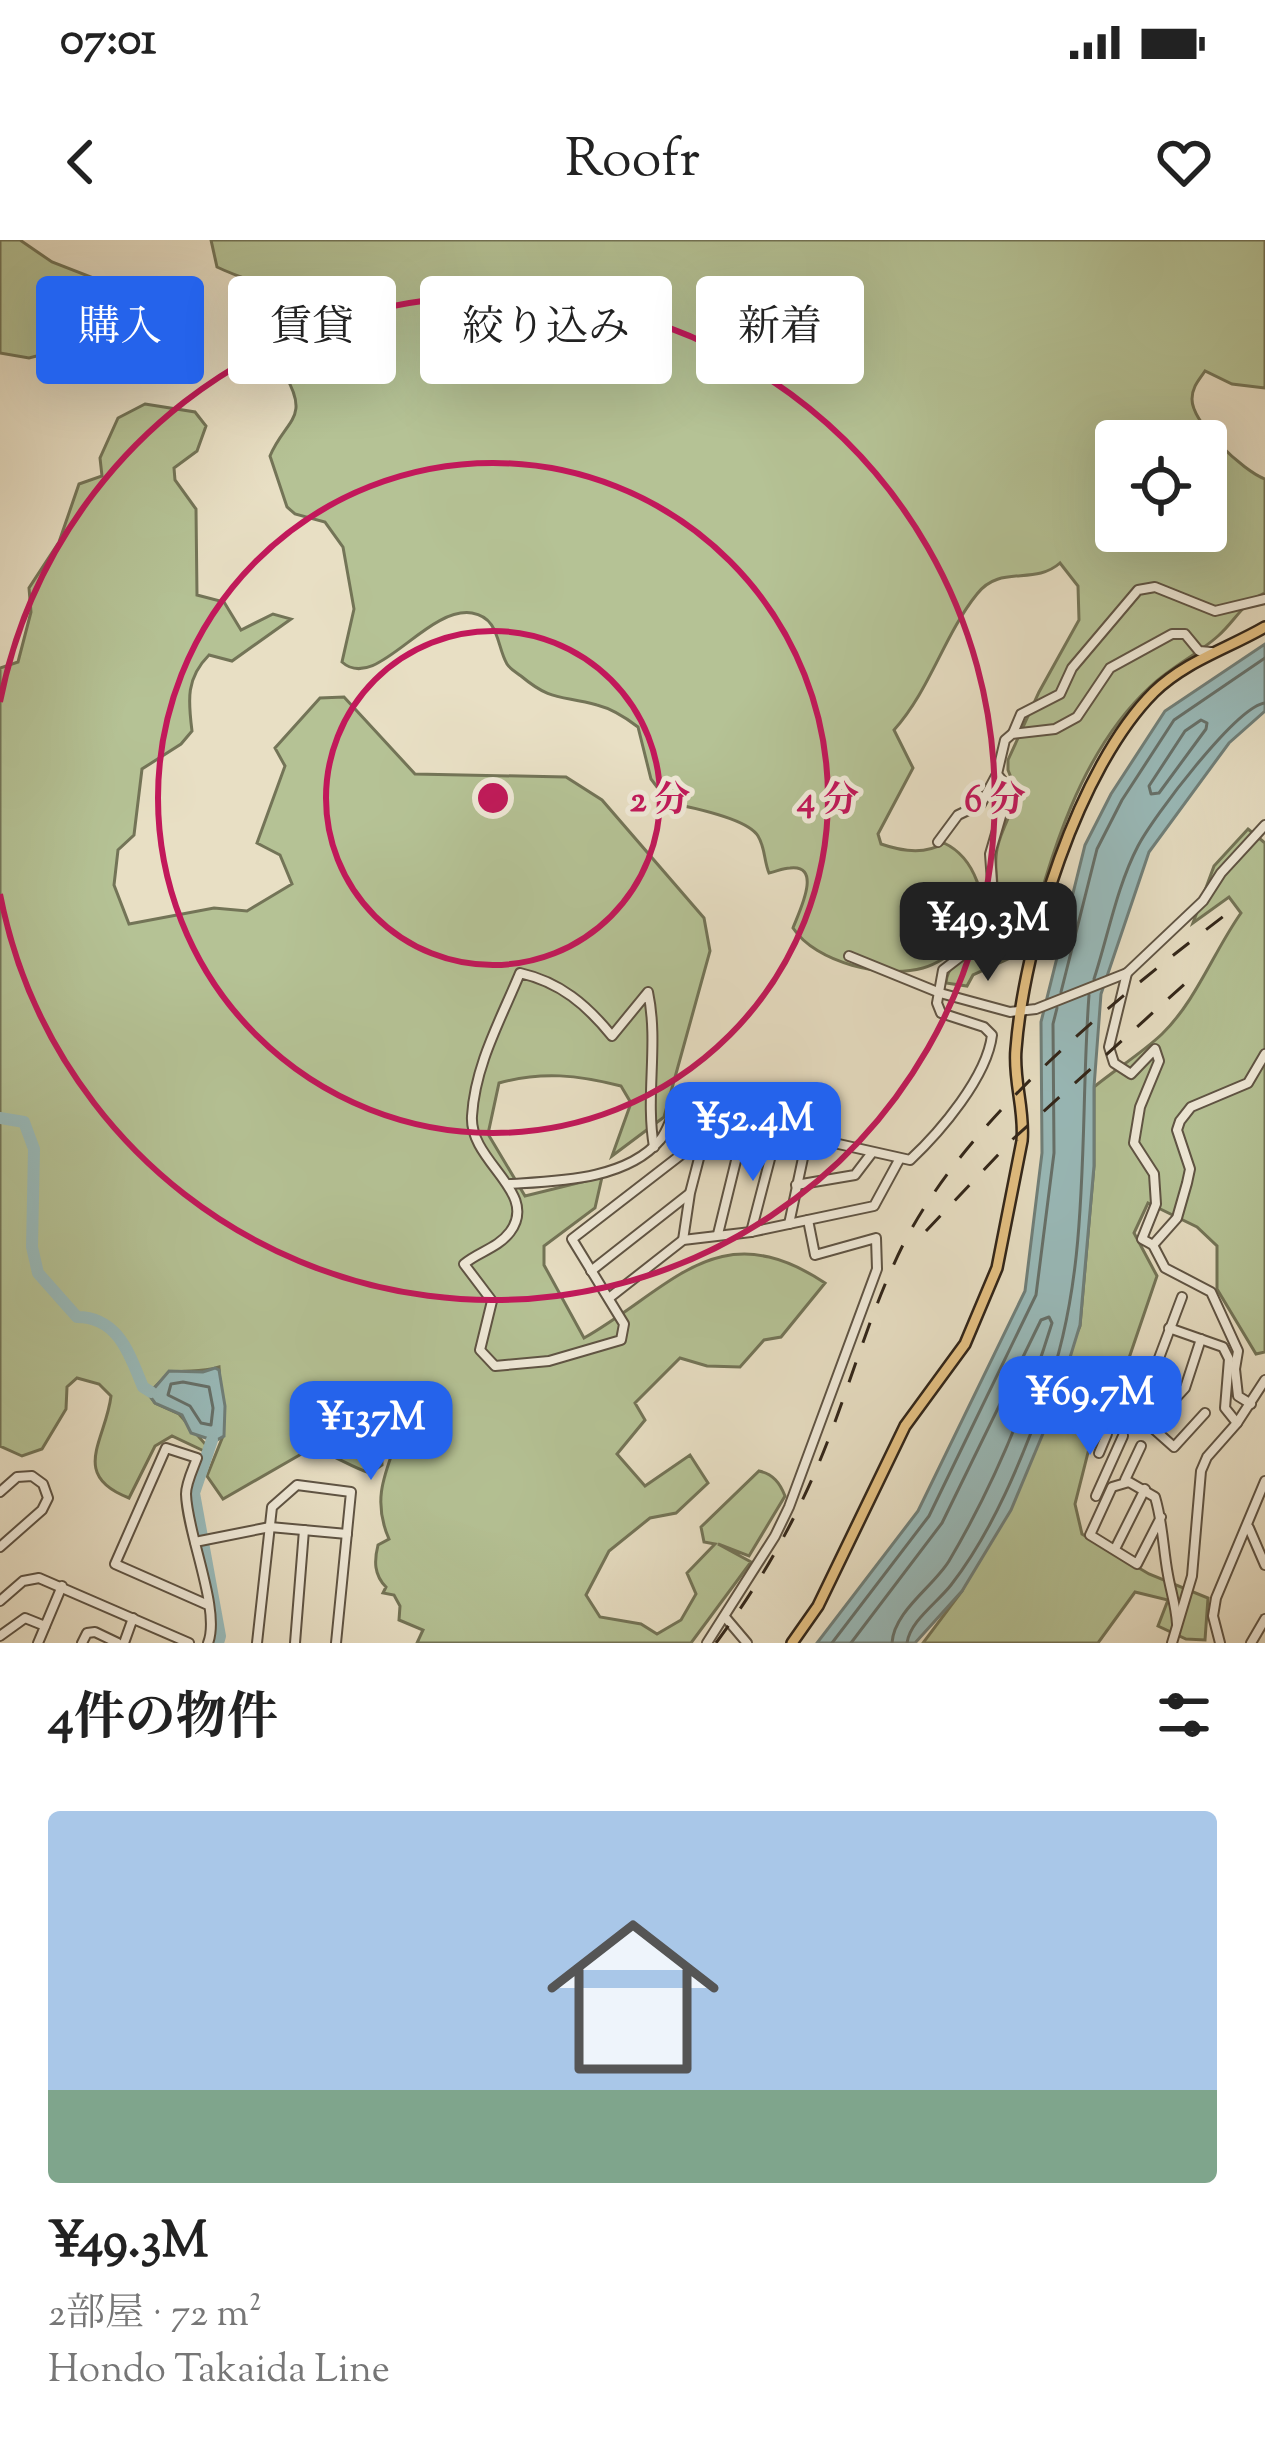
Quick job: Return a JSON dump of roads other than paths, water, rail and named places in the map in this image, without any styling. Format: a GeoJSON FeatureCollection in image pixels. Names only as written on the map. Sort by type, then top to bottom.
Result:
{"type":"FeatureCollection","features":[{"type":"Feature","properties":{"kind":"main road"},"geometry":{"type":"LineString","coordinates":[[792,1643],[818,1606],[905,1426],[965,1344],[997,1268],[1024,1122],[1016,1077],[1021,1013],[1054,873],[1088,792],[1130,720],[1155,692],[1210,652],[1265,627]]}},
{"type":"Feature","properties":{"kind":"street"},"geometry":{"type":"LineString","coordinates":[[938,842],[958,815],[981,804],[997,774],[1005,740],[1021,714],[1060,694],[1072,668],[1138,590],[1154,587],[1215,611],[1265,599]]}},
{"type":"Feature","properties":{"kind":"street"},"geometry":{"type":"LineString","coordinates":[[1012,734],[1055,729],[1077,717],[1110,668],[1172,634],[1185,634],[1199,651],[1210,652]]}},
{"type":"Feature","properties":{"kind":"street"},"geometry":{"type":"LineString","coordinates":[[510,1184],[606,1172],[636,1160],[664,1136],[674,1110],[910,1160],[947,1123],[991,1047],[992,1035],[984,1027],[941,1013],[937,1003],[943,970],[994,925],[990,854],[1009,789],[997,774]]}},
{"type":"Feature","properties":{"kind":"street"},"geometry":{"type":"LineString","coordinates":[[849,956],[940,993],[1021,1013],[1036,1009],[1124,974],[1203,901],[1221,873],[1265,825]]}},
{"type":"Feature","properties":{"kind":"street"},"geometry":{"type":"LineString","coordinates":[[654,1147],[648,1117],[655,1041],[648,992],[612,1036],[586,1005],[520,973],[491,1037],[471,1120],[484,1159],[510,1184],[518,1208],[516,1222],[500,1242],[464,1264],[492,1301],[481,1341],[485,1358],[495,1366],[610,1346],[621,1340],[624,1324],[572,1239],[704,1137]]}},
{"type":"Feature","properties":{"kind":"street"},"geometry":{"type":"LineString","coordinates":[[1124,974],[1109,1047],[1114,1063],[1131,1074],[1155,1049],[1159,1060],[1140,1107],[1134,1143],[1154,1174],[1156,1204],[1141,1235],[1153,1245],[1165,1268],[1211,1292],[1238,1351],[1238,1396],[1251,1404]]}},
{"type":"Feature","properties":{"kind":"street"},"geometry":{"type":"LineString","coordinates":[[1153,1245],[1177,1218],[1187,1183],[1190,1169],[1177,1130],[1180,1121],[1191,1107],[1248,1083],[1265,1054]]}},
{"type":"Feature","properties":{"kind":"street"},"geometry":{"type":"LineString","coordinates":[[683,1240],[710,1116]]}},
{"type":"Feature","properties":{"kind":"street"},"geometry":{"type":"LineString","coordinates":[[718,1234],[745,1124]]}},
{"type":"Feature","properties":{"kind":"street"},"geometry":{"type":"LineString","coordinates":[[751,1232],[777,1132]]}},
{"type":"Feature","properties":{"kind":"street"},"geometry":{"type":"LineString","coordinates":[[789,1224],[807,1139]]}},
{"type":"Feature","properties":{"kind":"street"},"geometry":{"type":"LineString","coordinates":[[796,1185],[855,1175],[871,1154]]}},
{"type":"Feature","properties":{"kind":"street"},"geometry":{"type":"LineString","coordinates":[[609,1298],[683,1240],[751,1232],[874,1206],[898,1160]]}},
{"type":"Feature","properties":{"kind":"street"},"geometry":{"type":"LineString","coordinates":[[592,1270],[690,1193]]}},
{"type":"Feature","properties":{"kind":"street"},"geometry":{"type":"LineString","coordinates":[[706,1643],[789,1507],[877,1269],[876,1238],[815,1255],[808,1220]]}},
{"type":"Feature","properties":{"kind":"street"},"geometry":{"type":"LineString","coordinates":[[1182,1297],[1153,1374],[1128,1406],[1174,1447],[1205,1413]]}},
{"type":"Feature","properties":{"kind":"street"},"geometry":{"type":"LineString","coordinates":[[1169,1328],[1223,1347],[1229,1359],[1223,1399],[1237,1423]]}},
{"type":"Feature","properties":{"kind":"street"},"geometry":{"type":"LineString","coordinates":[[1150,1426],[1185,1388],[1202,1339]]}},
{"type":"Feature","properties":{"kind":"street"},"geometry":{"type":"LineString","coordinates":[[1172,1643],[1192,1576],[1201,1472],[1207,1457],[1265,1380]]}},
{"type":"Feature","properties":{"kind":"street"},"geometry":{"type":"LineString","coordinates":[[1107,1434],[1100,1450],[1116,1454]]}},
{"type":"Feature","properties":{"kind":"street"},"geometry":{"type":"LineString","coordinates":[[1096,1496],[1123,1436]]}},
{"type":"Feature","properties":{"kind":"street"},"geometry":{"type":"LineString","coordinates":[[1141,1445],[1127,1481],[1112,1487],[1090,1535],[1137,1564],[1161,1516]]}},
{"type":"Feature","properties":{"kind":"street"},"geometry":{"type":"LineString","coordinates":[[208,1605],[115,1564],[166,1448],[197,1459],[185,1491],[200,1541],[212,1633],[208,1643]]}},
{"type":"Feature","properties":{"kind":"street"},"geometry":{"type":"LineString","coordinates":[[1108,1472],[1155,1497],[1177,1624]]}},
{"type":"Feature","properties":{"kind":"street"},"geometry":{"type":"LineString","coordinates":[[0,1492],[17,1477],[32,1476],[43,1484],[48,1498],[42,1510],[0,1546]]}},
{"type":"Feature","properties":{"kind":"street"},"geometry":{"type":"LineString","coordinates":[[1220,1643],[1213,1616],[1216,1598],[1265,1481]]}},
{"type":"Feature","properties":{"kind":"street"},"geometry":{"type":"LineString","coordinates":[[257,1643],[272,1507],[297,1486],[351,1492],[336,1643]]}},
{"type":"Feature","properties":{"kind":"street"},"geometry":{"type":"LineString","coordinates":[[1115,1549],[1144,1489]]}},
{"type":"Feature","properties":{"kind":"street"},"geometry":{"type":"LineString","coordinates":[[200,1541],[270,1527],[347,1534]]}},
{"type":"Feature","properties":{"kind":"street"},"geometry":{"type":"LineString","coordinates":[[1249,1527],[1265,1565]]}},
{"type":"Feature","properties":{"kind":"street"},"geometry":{"type":"LineString","coordinates":[[295,1643],[304,1530]]}},
{"type":"Feature","properties":{"kind":"street"},"geometry":{"type":"LineString","coordinates":[[0,1601],[31,1578],[62,1586],[189,1643]]}},
{"type":"Feature","properties":{"kind":"street"},"geometry":{"type":"LineString","coordinates":[[38,1643],[62,1586]]}},
{"type":"Feature","properties":{"kind":"street"},"geometry":{"type":"LineString","coordinates":[[725,1617],[747,1643]]}},
{"type":"Feature","properties":{"kind":"street"},"geometry":{"type":"LineString","coordinates":[[0,1636],[25,1618],[45,1626]]}},
{"type":"Feature","properties":{"kind":"street"},"geometry":{"type":"LineString","coordinates":[[82,1643],[87,1633],[95,1632],[121,1643],[134,1618]]}},
{"type":"Feature","properties":{"kind":"street"},"geometry":{"type":"LineString","coordinates":[[1251,1643],[1264,1622]]}},
{"type":"Feature","properties":{"kind":"water"},"geometry":{"type":"Polygon","coordinates":[[[1265,644],[1265,711],[1229,743],[1149,852],[1101,994],[1094,1166],[1080,1325],[1057,1400],[1011,1510],[962,1591],[915,1643],[817,1643],[918,1511],[1025,1291],[1042,1153],[1041,1022],[1085,845],[1111,794],[1165,711],[1265,644]]]}},
{"type":"Feature","properties":{"kind":"water"},"geometry":{"type":"Polygon","coordinates":[[[215,1368],[225,1406],[224,1436],[215,1441],[191,1433],[182,1415],[155,1403],[143,1387],[151,1392],[169,1371],[215,1368]]]}},
{"type":"Feature","properties":{"kind":"waterway"},"geometry":{"type":"LineString","coordinates":[[0,1118],[24,1122],[34,1149],[32,1247],[38,1273],[77,1317],[113,1331],[143,1387],[151,1392]]}},
{"type":"Feature","properties":{"kind":"waterway"},"geometry":{"type":"LineString","coordinates":[[212,1440],[194,1493],[218,1643]]}},
{"type":"Feature","properties":{"kind":"railway"},"geometry":{"type":"LineString","coordinates":[[716,1643],[792,1522],[827,1443],[883,1288],[935,1192],[969,1146],[1052,1059],[1233,909]]}},
{"type":"Feature","properties":{"kind":"railway"},"geometry":{"type":"LineString","coordinates":[[926,1231],[1013,1139],[1199,971]]}}]}
